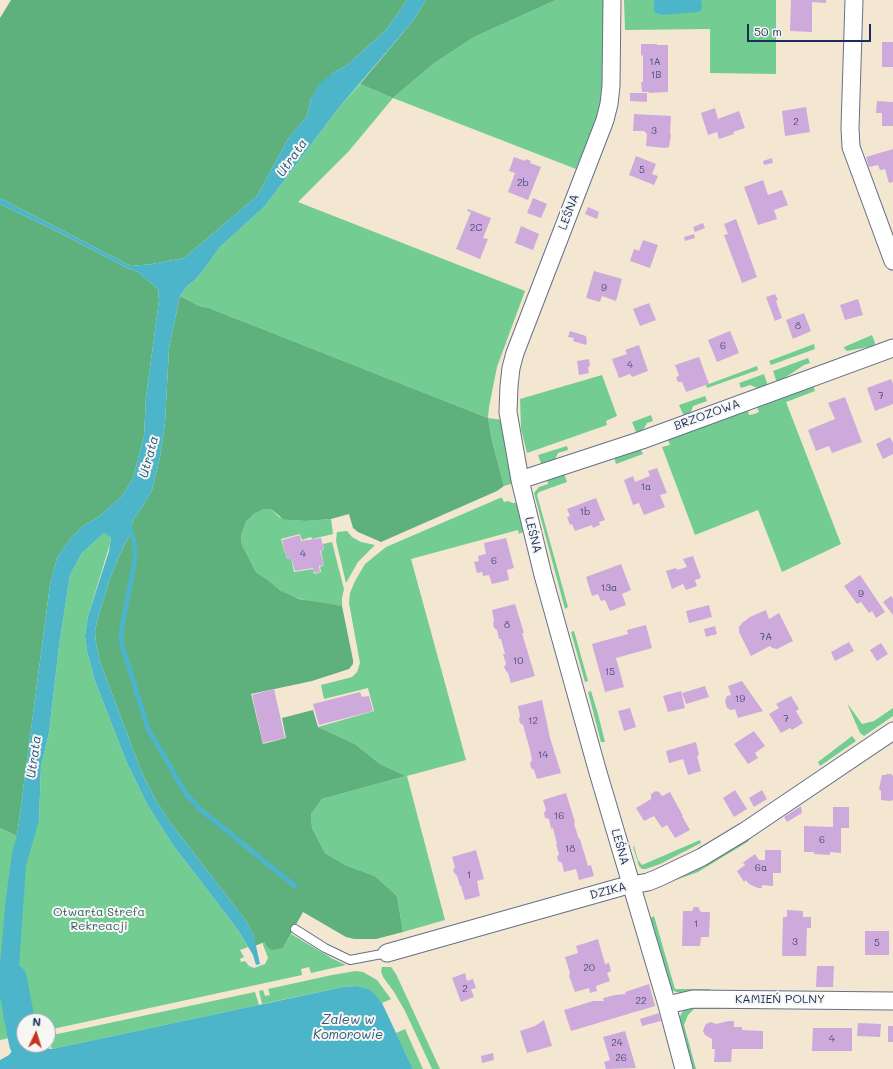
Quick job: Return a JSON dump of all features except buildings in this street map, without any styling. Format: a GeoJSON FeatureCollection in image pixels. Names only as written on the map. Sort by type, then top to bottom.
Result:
{"type":"FeatureCollection","features":[{"type":"Feature","properties":{"kind":"street","name":"LEŚNA"},"geometry":{"type":"LineString","coordinates":[[612,0],[611,86],[607,112],[516,350],[511,368],[508,391],[508,412],[520,480],[543,575],[597,769],[667,1004],[684,1069]]}},
{"type":"Feature","properties":{"kind":"street"},"geometry":{"type":"LineString","coordinates":[[854,0],[850,128],[852,147],[893,261]]}},
{"type":"Feature","properties":{"kind":"street","name":"BRZOZOWA"},"geometry":{"type":"LineString","coordinates":[[520,480],[642,440],[893,348]]}},
{"type":"Feature","properties":{"kind":"street","name":"DZIKA"},"geometry":{"type":"LineString","coordinates":[[387,953],[658,878],[702,857],[748,829],[893,731]]}},
{"type":"Feature","properties":{"kind":"street","name":"KAMIEŃ POLNY"},"geometry":{"type":"LineString","coordinates":[[667,1004],[693,999],[893,1001]]}},
{"type":"Feature","properties":{"kind":"lane","name":"DZIKA"},"geometry":{"type":"LineString","coordinates":[[295,929],[325,948],[350,960],[387,953]]}},
{"type":"Feature","properties":{"kind":"green space"},"geometry":{"type":"Polygon","coordinates":[[[11,0],[407,0],[387,29],[346,66],[333,73],[311,98],[307,116],[288,139],[257,196],[184,258],[131,266],[0,198],[0,18],[11,0]]]}},
{"type":"Feature","properties":{"kind":"green space"},"geometry":{"type":"Polygon","coordinates":[[[426,0],[556,0],[474,37],[433,64],[393,98],[360,84],[413,21],[426,0]]]}},
{"type":"Feature","properties":{"kind":"green space"},"geometry":{"type":"Polygon","coordinates":[[[556,0],[605,0],[605,80],[600,109],[576,169],[393,98],[433,64],[474,37],[556,0]]]}},
{"type":"Feature","properties":{"kind":"green space"},"geometry":{"type":"Polygon","coordinates":[[[624,0],[776,0],[776,74],[710,73],[710,29],[625,30],[624,0]]]}},
{"type":"Feature","properties":{"kind":"green space"},"geometry":{"type":"Polygon","coordinates":[[[360,84],[393,98],[349,151],[298,202],[525,291],[497,367],[488,418],[209,308],[199,306],[180,296],[187,286],[202,272],[220,247],[265,206],[337,110],[360,84]]]}},
{"type":"Feature","properties":{"kind":"green space"},"geometry":{"type":"Polygon","coordinates":[[[0,204],[129,269],[138,272],[158,289],[159,301],[146,397],[144,436],[133,478],[123,495],[100,516],[83,526],[71,538],[57,558],[50,585],[17,836],[0,828],[0,204]]]}},
{"type":"Feature","properties":{"kind":"green space"},"geometry":{"type":"Polygon","coordinates":[[[180,296],[199,306],[209,308],[488,418],[492,441],[504,486],[497,491],[381,542],[358,532],[353,528],[349,514],[331,519],[306,521],[289,520],[283,519],[271,509],[264,509],[254,514],[246,522],[241,536],[242,545],[256,572],[281,591],[299,599],[342,606],[353,660],[353,664],[349,669],[312,681],[251,694],[263,744],[286,738],[282,718],[313,710],[318,727],[355,744],[380,764],[406,776],[322,799],[311,814],[312,828],[325,853],[345,865],[375,876],[397,896],[403,932],[376,939],[354,939],[346,937],[303,912],[283,948],[272,950],[267,947],[264,942],[255,946],[254,937],[247,922],[169,821],[155,799],[142,773],[100,662],[95,632],[97,621],[110,579],[128,538],[134,518],[138,514],[152,490],[160,457],[165,423],[169,348],[180,296]]]}},
{"type":"Feature","properties":{"kind":"green space"},"geometry":{"type":"Polygon","coordinates":[[[872,335],[875,343],[873,346],[847,351],[844,348],[844,347],[872,335]]]}},
{"type":"Feature","properties":{"kind":"green space"},"geometry":{"type":"Polygon","coordinates":[[[814,344],[815,349],[771,365],[769,361],[814,344]]]}},
{"type":"Feature","properties":{"kind":"green space"},"geometry":{"type":"Polygon","coordinates":[[[808,358],[810,363],[804,365],[777,383],[773,371],[808,358]]]}},
{"type":"Feature","properties":{"kind":"green space"},"geometry":{"type":"Polygon","coordinates":[[[757,366],[758,370],[707,388],[706,385],[757,366]]]}},
{"type":"Feature","properties":{"kind":"green space"},"geometry":{"type":"Polygon","coordinates":[[[764,374],[767,383],[766,387],[760,389],[750,385],[741,388],[739,383],[764,374]]]}},
{"type":"Feature","properties":{"kind":"green space"},"geometry":{"type":"Polygon","coordinates":[[[602,375],[617,416],[606,421],[607,425],[527,453],[521,429],[520,399],[602,375]]]}},
{"type":"Feature","properties":{"kind":"green space"},"geometry":{"type":"Polygon","coordinates":[[[813,384],[815,391],[786,402],[841,544],[782,572],[758,510],[695,535],[662,447],[670,445],[668,440],[670,436],[744,409],[748,411],[749,415],[754,414],[759,412],[757,407],[813,384]]]}},
{"type":"Feature","properties":{"kind":"green space"},"geometry":{"type":"Polygon","coordinates":[[[705,396],[707,401],[693,406],[690,415],[686,416],[683,414],[679,405],[705,396]]]}},
{"type":"Feature","properties":{"kind":"green space"},"geometry":{"type":"Polygon","coordinates":[[[651,415],[653,421],[647,423],[642,432],[636,432],[632,422],[651,415]]]}},
{"type":"Feature","properties":{"kind":"green space"},"geometry":{"type":"Polygon","coordinates":[[[488,418],[503,420],[514,483],[504,486],[492,441],[488,418]]]}},
{"type":"Feature","properties":{"kind":"green space"},"geometry":{"type":"Polygon","coordinates":[[[567,446],[568,450],[558,453],[553,463],[542,466],[538,455],[567,446]]]}},
{"type":"Feature","properties":{"kind":"green space"},"geometry":{"type":"Polygon","coordinates":[[[638,449],[641,450],[643,454],[616,464],[614,457],[638,449]]]}},
{"type":"Feature","properties":{"kind":"green space"},"geometry":{"type":"Polygon","coordinates":[[[564,473],[567,482],[539,492],[537,495],[568,607],[565,609],[534,493],[539,487],[548,484],[547,479],[564,473]]]}},
{"type":"Feature","properties":{"kind":"green space"},"geometry":{"type":"Polygon","coordinates":[[[502,498],[504,502],[508,501],[517,503],[524,530],[523,532],[519,534],[518,530],[411,559],[466,760],[407,776],[445,920],[403,932],[397,896],[375,876],[345,865],[325,853],[312,828],[311,814],[322,799],[406,776],[380,764],[355,744],[318,727],[374,711],[368,688],[324,699],[321,685],[352,677],[357,672],[360,663],[349,603],[350,593],[365,564],[386,547],[502,498]]]}},
{"type":"Feature","properties":{"kind":"green space"},"geometry":{"type":"Polygon","coordinates":[[[264,509],[271,509],[279,517],[289,520],[306,521],[331,519],[333,534],[312,539],[311,537],[302,540],[300,534],[281,539],[287,559],[291,558],[294,572],[313,569],[314,574],[321,572],[320,567],[324,565],[321,551],[324,550],[323,544],[332,542],[344,589],[342,606],[320,604],[290,596],[256,572],[242,545],[241,536],[246,522],[254,514],[264,509]]]}},
{"type":"Feature","properties":{"kind":"green space"},"geometry":{"type":"Polygon","coordinates":[[[347,531],[352,537],[361,542],[375,545],[358,562],[346,583],[336,541],[337,532],[347,531]]]}},
{"type":"Feature","properties":{"kind":"green space","name":"Otwarta Strefa Rekreacji"},"geometry":{"type":"Polygon","coordinates":[[[104,533],[111,536],[110,544],[88,616],[85,636],[87,651],[95,681],[127,763],[147,804],[173,845],[238,930],[248,947],[240,950],[244,957],[240,959],[241,962],[245,961],[249,966],[254,968],[265,964],[268,958],[262,942],[264,942],[267,947],[283,948],[291,934],[346,965],[311,973],[309,967],[301,969],[302,975],[56,1028],[56,1013],[16,1013],[16,1037],[0,1040],[0,828],[17,836],[39,820],[41,766],[49,733],[59,646],[70,575],[82,553],[104,533]]]}},
{"type":"Feature","properties":{"kind":"green space"},"geometry":{"type":"Polygon","coordinates":[[[574,631],[588,681],[585,682],[571,632],[574,631]]]}},
{"type":"Feature","properties":{"kind":"green space"},"geometry":{"type":"Polygon","coordinates":[[[591,691],[605,742],[601,742],[588,692],[591,691]]]}},
{"type":"Feature","properties":{"kind":"green space"},"geometry":{"type":"Polygon","coordinates":[[[847,703],[862,724],[874,721],[893,708],[893,716],[864,736],[860,733],[847,703]]]}},
{"type":"Feature","properties":{"kind":"green space"},"geometry":{"type":"Polygon","coordinates":[[[852,736],[856,741],[820,766],[818,762],[852,736]]]}},
{"type":"Feature","properties":{"kind":"green space"},"geometry":{"type":"Polygon","coordinates":[[[747,838],[749,841],[698,872],[653,888],[747,838]]]}},
{"type":"Feature","properties":{"kind":"green space"},"geometry":{"type":"Polygon","coordinates":[[[700,840],[701,843],[660,864],[646,869],[642,869],[639,866],[633,847],[634,846],[638,860],[642,865],[700,840]]]}},
{"type":"Feature","properties":{"kind":"green space"},"geometry":{"type":"Polygon","coordinates":[[[654,916],[675,989],[710,989],[711,993],[682,993],[670,989],[649,919],[654,916]]]}},
{"type":"Feature","properties":{"kind":"green space"},"geometry":{"type":"Polygon","coordinates":[[[382,967],[391,967],[396,974],[440,1069],[432,1069],[405,1011],[383,977],[381,971],[382,967]]]}},
{"type":"Feature","properties":{"kind":"green space"},"geometry":{"type":"Polygon","coordinates":[[[356,971],[363,972],[377,980],[391,999],[382,1003],[376,995],[356,986],[343,987],[262,1004],[259,991],[263,990],[265,996],[270,995],[268,989],[356,971]]]}},
{"type":"Feature","properties":{"kind":"green space"},"geometry":{"type":"Polygon","coordinates":[[[255,992],[259,1005],[56,1048],[56,1034],[255,992]]]}},
{"type":"Feature","properties":{"kind":"green space"},"geometry":{"type":"Polygon","coordinates":[[[738,1006],[738,1009],[694,1009],[688,1015],[684,1025],[696,1069],[691,1069],[680,1021],[680,1016],[683,1011],[689,1007],[738,1006]]]}},
{"type":"Feature","properties":{"kind":"green space"},"geometry":{"type":"Polygon","coordinates":[[[405,1029],[423,1069],[413,1069],[396,1033],[405,1029]]]}},
{"type":"Feature","properties":{"kind":"water"},"geometry":{"type":"Polygon","coordinates":[[[407,0],[426,0],[413,21],[337,110],[265,206],[220,247],[202,272],[187,286],[180,296],[169,348],[165,423],[160,457],[152,490],[138,514],[134,518],[128,538],[110,579],[95,632],[100,662],[142,773],[155,799],[169,821],[247,922],[254,937],[260,964],[256,965],[253,955],[238,930],[173,845],[147,804],[127,763],[95,681],[87,651],[85,636],[88,616],[109,551],[111,537],[104,533],[82,553],[70,575],[59,646],[49,733],[41,766],[39,820],[26,866],[19,967],[34,1013],[16,1013],[16,1020],[8,1022],[7,1020],[4,1021],[0,984],[0,965],[5,907],[13,848],[17,836],[50,585],[57,558],[71,538],[83,526],[100,516],[123,495],[133,478],[144,436],[146,397],[159,301],[158,289],[138,272],[129,269],[0,204],[0,198],[131,266],[184,258],[257,196],[288,139],[307,116],[311,98],[319,84],[333,73],[346,66],[387,29],[407,0]]]}},
{"type":"Feature","properties":{"kind":"water"},"geometry":{"type":"Polygon","coordinates":[[[654,0],[701,0],[702,8],[698,12],[663,15],[654,11],[654,0]]]}},
{"type":"Feature","properties":{"kind":"water","name":"Zalew w Komorowie"},"geometry":{"type":"Polygon","coordinates":[[[356,986],[370,990],[376,995],[382,1003],[413,1069],[0,1069],[0,1060],[9,1055],[12,1051],[11,1044],[16,1043],[16,1053],[56,1053],[56,1048],[343,987],[356,986]]]}},
{"type":"Feature","properties":{"kind":"water"},"geometry":{"type":"Polygon","coordinates":[[[16,1025],[16,1038],[10,1039],[9,1026],[16,1025]]]}},
{"type":"Feature","properties":{"kind":"waterway"},"geometry":{"type":"LineString","coordinates":[[129,525],[135,545],[135,559],[121,633],[122,645],[148,729],[186,794],[201,810],[295,886]]}},
{"type":"Feature","properties":{"kind":"waterway","name":"Utrata"},"geometry":{"type":"LineString","coordinates":[[12,979],[18,1013]]}}]}
